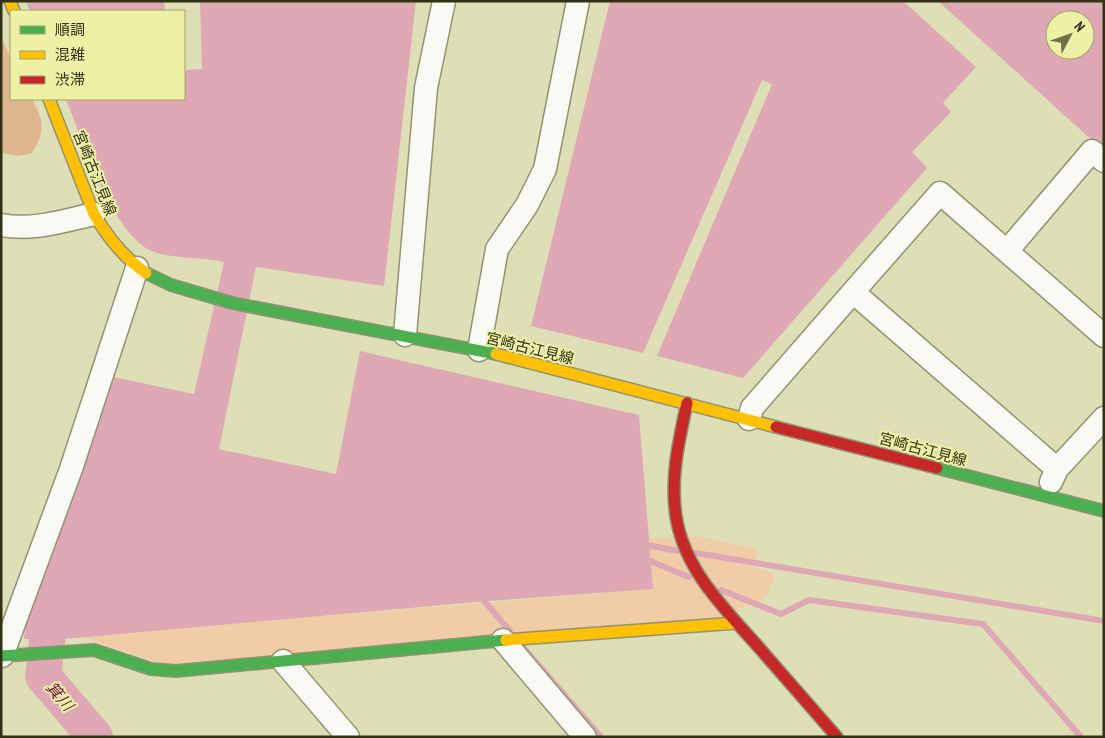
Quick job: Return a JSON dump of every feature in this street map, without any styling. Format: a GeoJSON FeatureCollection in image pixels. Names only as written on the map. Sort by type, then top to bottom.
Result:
{"type":"FeatureCollection","features":[{"type":"Feature","properties":{"kind":"main road","name":"宮崎古江見線"},"geometry":{"type":"LineString","coordinates":[[49,100],[94,214],[115,247],[137,268],[171,285],[232,303],[479,350],[1104,512]]}},
{"type":"Feature","properties":{"kind":"main road"},"geometry":{"type":"LineString","coordinates":[[687,403],[675,471],[676,517],[684,547],[694,568],[737,623],[837,737]]}},
{"type":"Feature","properties":{"kind":"main road"},"geometry":{"type":"LineString","coordinates":[[6,655],[73,650],[103,652],[163,671],[283,662],[503,640],[737,623]]}},
{"type":"Feature","properties":{"kind":"street"},"geometry":{"type":"LineString","coordinates":[[405,335],[426,88],[444,1]]}},
{"type":"Feature","properties":{"kind":"street"},"geometry":{"type":"LineString","coordinates":[[479,350],[497,249],[527,206],[545,169],[578,1]]}},
{"type":"Feature","properties":{"kind":"street"},"geometry":{"type":"LineString","coordinates":[[1007,251],[1092,151],[1104,161]]}},
{"type":"Feature","properties":{"kind":"street"},"geometry":{"type":"LineString","coordinates":[[749,419],[752,408],[940,193],[1104,336]]}},
{"type":"Feature","properties":{"kind":"street"},"geometry":{"type":"LineString","coordinates":[[1,225],[22,228],[36,227],[94,214]]}},
{"type":"Feature","properties":{"kind":"street"},"geometry":{"type":"LineString","coordinates":[[6,655],[71,469],[137,268]]}},
{"type":"Feature","properties":{"kind":"street"},"geometry":{"type":"LineString","coordinates":[[853,292],[1058,469]]}},
{"type":"Feature","properties":{"kind":"street"},"geometry":{"type":"LineString","coordinates":[[1048,498],[1051,482],[1058,469],[1104,418]]}},
{"type":"Feature","properties":{"kind":"street"},"geometry":{"type":"LineString","coordinates":[[503,640],[585,737]]}},
{"type":"Feature","properties":{"kind":"street"},"geometry":{"type":"LineString","coordinates":[[283,662],[348,737]]}},
{"type":"Feature","properties":{"kind":"shaded area"},"geometry":{"type":"Polygon","coordinates":[[[26,1],[164,1],[165,10],[30,10],[26,1]]]}},
{"type":"Feature","properties":{"kind":"shaded area"},"geometry":{"type":"Polygon","coordinates":[[[200,1],[416,1],[384,286],[256,267],[219,449],[336,474],[360,351],[639,415],[653,589],[488,601],[64,639],[24,639],[26,619],[109,376],[194,394],[224,262],[159,254],[137,241],[111,206],[100,184],[66,100],[185,100],[185,70],[202,69],[200,1]]]}},
{"type":"Feature","properties":{"kind":"shaded area"},"geometry":{"type":"Polygon","coordinates":[[[610,1],[903,1],[976,67],[943,103],[951,112],[912,152],[927,168],[743,378],[657,356],[772,84],[762,80],[643,353],[531,326],[610,1]]]}},
{"type":"Feature","properties":{"kind":"shaded area"},"geometry":{"type":"Polygon","coordinates":[[[938,1],[1104,1],[1104,151],[938,1]]]}},
{"type":"Feature","properties":{"kind":"shaded area"},"geometry":{"type":"Polygon","coordinates":[[[1,37],[10,56],[10,100],[32,100],[42,126],[40,138],[32,153],[19,156],[1,153],[1,37]]]}},
{"type":"Feature","properties":{"kind":"shaded area"},"geometry":{"type":"Polygon","coordinates":[[[696,536],[757,549],[755,568],[775,574],[764,599],[716,618],[166,665],[79,636],[653,589],[649,538],[696,536]]]}},
{"type":"Feature","properties":{"kind":"waterway"},"geometry":{"type":"LineString","coordinates":[[641,544],[678,551]]}},
{"type":"Feature","properties":{"kind":"waterway"},"geometry":{"type":"LineString","coordinates":[[696,553],[1104,621]]}},
{"type":"Feature","properties":{"kind":"waterway"},"geometry":{"type":"LineString","coordinates":[[645,559],[689,577]]}},
{"type":"Feature","properties":{"kind":"waterway"},"geometry":{"type":"LineString","coordinates":[[721,590],[781,614],[809,600],[983,624],[1081,737]]}},
{"type":"Feature","properties":{"kind":"waterway"},"geometry":{"type":"LineString","coordinates":[[479,595],[510,631]]}},
{"type":"Feature","properties":{"kind":"waterway","name":"箕川"},"geometry":{"type":"LineString","coordinates":[[50,618],[43,676],[95,737]]}},
{"type":"Feature","properties":{"kind":"waterway"},"geometry":{"type":"LineString","coordinates":[[523,647],[601,737]]}},
{"type":"Feature","properties":{"kind":"traffic: fast"},"geometry":{"type":"LineString","coordinates":[[146,273],[171,285],[232,303],[496,354]]}},
{"type":"Feature","properties":{"kind":"traffic: fast"},"geometry":{"type":"LineString","coordinates":[[937,468],[1104,511]]}},
{"type":"Feature","properties":{"kind":"traffic: fast"},"geometry":{"type":"LineString","coordinates":[[1,656],[94,650],[151,669],[176,671],[506,640]]}},
{"type":"Feature","properties":{"kind":"traffic: slow"},"geometry":{"type":"LineString","coordinates":[[10,1],[14,10]]}},
{"type":"Feature","properties":{"kind":"traffic: slow"},"geometry":{"type":"LineString","coordinates":[[49,100],[94,214],[117,247],[146,273]]}},
{"type":"Feature","properties":{"kind":"traffic: slow"},"geometry":{"type":"LineString","coordinates":[[496,354],[776,427]]}},
{"type":"Feature","properties":{"kind":"traffic: slow"},"geometry":{"type":"LineString","coordinates":[[506,640],[737,623]]}},
{"type":"Feature","properties":{"kind":"traffic: jam"},"geometry":{"type":"LineString","coordinates":[[687,403],[676,459],[674,502],[681,536],[688,555],[697,572],[722,605],[837,737]]}},
{"type":"Feature","properties":{"kind":"traffic: jam"},"geometry":{"type":"LineString","coordinates":[[776,427],[937,468]]}}]}
